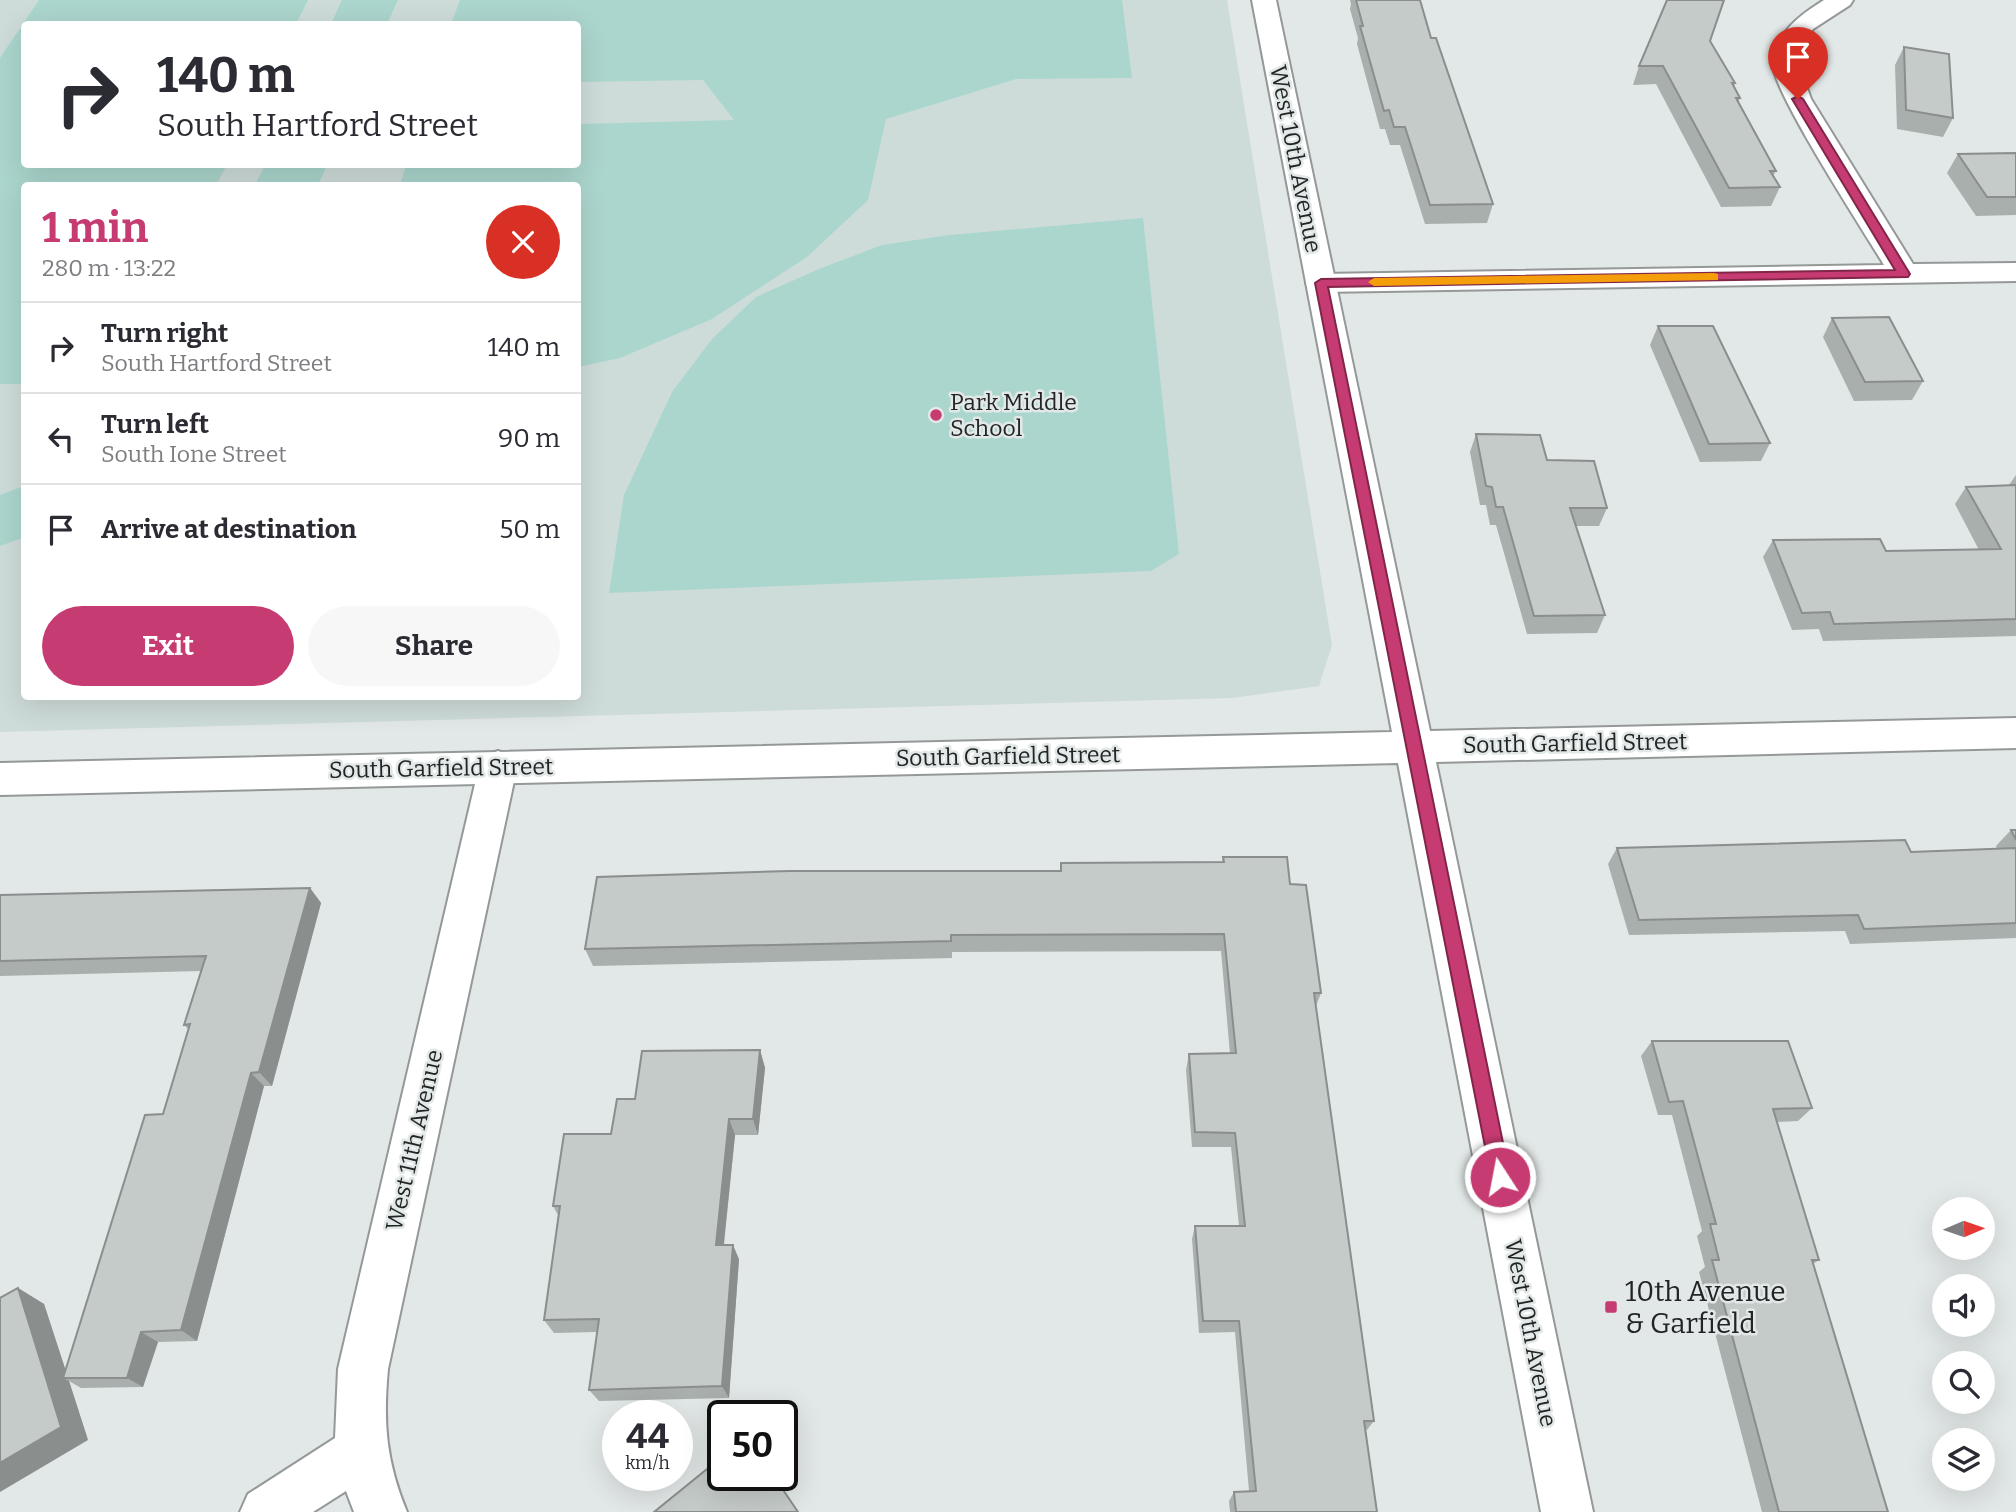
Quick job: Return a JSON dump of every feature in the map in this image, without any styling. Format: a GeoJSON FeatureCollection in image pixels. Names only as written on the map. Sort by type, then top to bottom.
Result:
{"type":"FeatureCollection","features":[{"type":"Feature","properties":{"kind":"street","name":"West 10th Avenue"},"geometry":{"type":"LineString","coordinates":[[1264,0],[1567,1512]]}},
{"type":"Feature","properties":{"kind":"street"},"geometry":{"type":"LineString","coordinates":[[1841,0],[1804,24],[1792,41],[1786,66],[1798,99],[1904,274]]}},
{"type":"Feature","properties":{"kind":"street"},"geometry":{"type":"LineString","coordinates":[[1321,283],[2016,272]]}},
{"type":"Feature","properties":{"kind":"street","name":"South Garfield Street"},"geometry":{"type":"LineString","coordinates":[[0,779],[2016,733]]}},
{"type":"Feature","properties":{"kind":"street","name":"West 11th Avenue"},"geometry":{"type":"LineString","coordinates":[[381,1512],[372,1494],[360,1452],[357,1415],[363,1369],[498,767]]}},
{"type":"Feature","properties":{"kind":"street"},"geometry":{"type":"LineString","coordinates":[[266,1512],[360,1452]]}},
{"type":"Feature","properties":{"kind":"shaded area","name":"Park Middle School"},"geometry":{"type":"Polygon","coordinates":[[[0,0],[1227,0],[1332,645],[1319,686],[1233,698],[0,732],[0,0]]]}},
{"type":"Feature","properties":{"kind":"green space"},"geometry":{"type":"Polygon","coordinates":[[[39,0],[308,0],[298,21],[25,21],[39,0]]]}},
{"type":"Feature","properties":{"kind":"green space"},"geometry":{"type":"Polygon","coordinates":[[[342,0],[398,0],[388,21],[332,21],[342,0]]]}},
{"type":"Feature","properties":{"kind":"green space"},"geometry":{"type":"Polygon","coordinates":[[[460,0],[1122,0],[1132,78],[1016,79],[886,119],[868,200],[807,257],[712,319],[620,358],[581,366],[581,182],[401,182],[405,168],[581,168],[581,124],[734,120],[703,80],[581,82],[581,21],[452,21],[460,0]]]}},
{"type":"Feature","properties":{"kind":"green space"},"geometry":{"type":"Polygon","coordinates":[[[21,27],[21,168],[225,168],[218,182],[21,182],[21,384],[0,384],[0,58],[21,27]]]}},
{"type":"Feature","properties":{"kind":"green space"},"geometry":{"type":"Polygon","coordinates":[[[263,168],[326,168],[319,182],[256,182],[263,168]]]}},
{"type":"Feature","properties":{"kind":"green space"},"geometry":{"type":"Polygon","coordinates":[[[1143,218],[1179,554],[1151,571],[609,593],[624,495],[672,392],[712,339],[756,297],[882,245],[949,235],[1143,218]]]}},
{"type":"Feature","properties":{"kind":"green space"},"geometry":{"type":"Polygon","coordinates":[[[21,487],[21,538],[0,546],[0,495],[21,487]]]}},
{"type":"Feature","properties":{"kind":"building"},"geometry":{"type":"Polygon","coordinates":[[[1356,0],[1420,0],[1431,38],[1436,38],[1493,204],[1430,205],[1405,127],[1394,127],[1389,110],[1384,111],[1360,26],[1363,26],[1356,0]]]}},
{"type":"Feature","properties":{"kind":"building"},"geometry":{"type":"Polygon","coordinates":[[[1667,0],[1724,0],[1710,41],[1735,83],[1732,83],[1740,98],[1736,98],[1776,171],[1770,171],[1780,187],[1729,188],[1663,66],[1639,66],[1667,0]]]}},
{"type":"Feature","properties":{"kind":"building"},"geometry":{"type":"Polygon","coordinates":[[[1904,47],[1949,54],[1953,118],[1906,110],[1904,47]]]}},
{"type":"Feature","properties":{"kind":"building"},"geometry":{"type":"Polygon","coordinates":[[[2016,153],[2016,197],[1987,197],[1958,154],[2016,153]]]}},
{"type":"Feature","properties":{"kind":"building"},"geometry":{"type":"Polygon","coordinates":[[[1889,317],[1923,381],[1865,382],[1832,318],[1889,317]]]}},
{"type":"Feature","properties":{"kind":"building"},"geometry":{"type":"Polygon","coordinates":[[[1658,326],[1713,326],[1770,443],[1709,444],[1658,326]]]}},
{"type":"Feature","properties":{"kind":"building"},"geometry":{"type":"Polygon","coordinates":[[[1476,434],[1540,435],[1547,460],[1594,461],[1607,508],[1570,508],[1605,615],[1534,616],[1503,507],[1496,507],[1492,487],[1486,486],[1476,434]]]}},
{"type":"Feature","properties":{"kind":"building"},"geometry":{"type":"Polygon","coordinates":[[[2016,485],[2016,619],[1834,624],[1830,612],[1802,613],[1773,540],[1880,539],[1886,551],[2001,549],[1966,487],[2016,485]]]}},
{"type":"Feature","properties":{"kind":"building"},"geometry":{"type":"Polygon","coordinates":[[[1905,840],[1911,852],[2016,848],[2016,923],[1864,929],[1858,915],[1639,920],[1617,848],[1905,840]]]}},
{"type":"Feature","properties":{"kind":"building"},"geometry":{"type":"Polygon","coordinates":[[[1223,857],[1287,857],[1290,884],[1306,885],[1321,993],[1314,993],[1374,1421],[1364,1421],[1377,1512],[1236,1512],[1234,1492],[1256,1491],[1239,1321],[1203,1321],[1195,1226],[1245,1226],[1235,1133],[1195,1132],[1189,1054],[1236,1053],[1224,934],[951,935],[951,941],[585,949],[597,877],[790,871],[1061,871],[1061,863],[1224,862],[1223,857]]]}},
{"type":"Feature","properties":{"kind":"building"},"geometry":{"type":"Polygon","coordinates":[[[310,888],[259,1072],[251,1073],[181,1330],[141,1332],[127,1378],[63,1378],[145,1115],[163,1114],[190,1024],[184,1025],[206,956],[0,961],[0,895],[310,888]]]}},
{"type":"Feature","properties":{"kind":"building"},"geometry":{"type":"Polygon","coordinates":[[[1652,1041],[1788,1041],[1812,1108],[1773,1109],[1819,1260],[1812,1260],[1888,1512],[1779,1512],[1712,1260],[1719,1260],[1710,1224],[1716,1224],[1683,1101],[1669,1102],[1652,1041]]]}},
{"type":"Feature","properties":{"kind":"building"},"geometry":{"type":"Polygon","coordinates":[[[760,1050],[753,1119],[729,1119],[716,1245],[733,1245],[722,1386],[589,1390],[599,1319],[544,1320],[560,1206],[553,1206],[564,1134],[611,1134],[617,1099],[635,1099],[642,1051],[760,1050]]]}},
{"type":"Feature","properties":{"kind":"building"},"geometry":{"type":"Polygon","coordinates":[[[18,1288],[61,1427],[0,1463],[0,1298],[18,1288]]]}},
{"type":"Feature","properties":{"kind":"building"},"geometry":{"type":"Polygon","coordinates":[[[707,1469],[707,1491],[784,1491],[798,1512],[654,1512],[680,1491],[693,1491],[693,1480],[707,1469]]]}},
{"type":"Feature","properties":{"kind":"slow traffic"},"geometry":{"type":"LineString","coordinates":[[1374,282],[1714,277]]}},
{"type":"Feature","properties":{"kind":"place","name":"Park Middle School"},"geometry":{"type":"Point","coordinates":[936,415]}},
{"type":"Feature","properties":{"kind":"place","name":"10th Avenue & Garfield"},"geometry":{"type":"Point","coordinates":[1611,1307]}},
{"type":"Feature","properties":{"kind":"route"},"geometry":{"type":"LineString","coordinates":[[1500,1177],[1321,283],[1904,274],[1798,99]]}}]}
